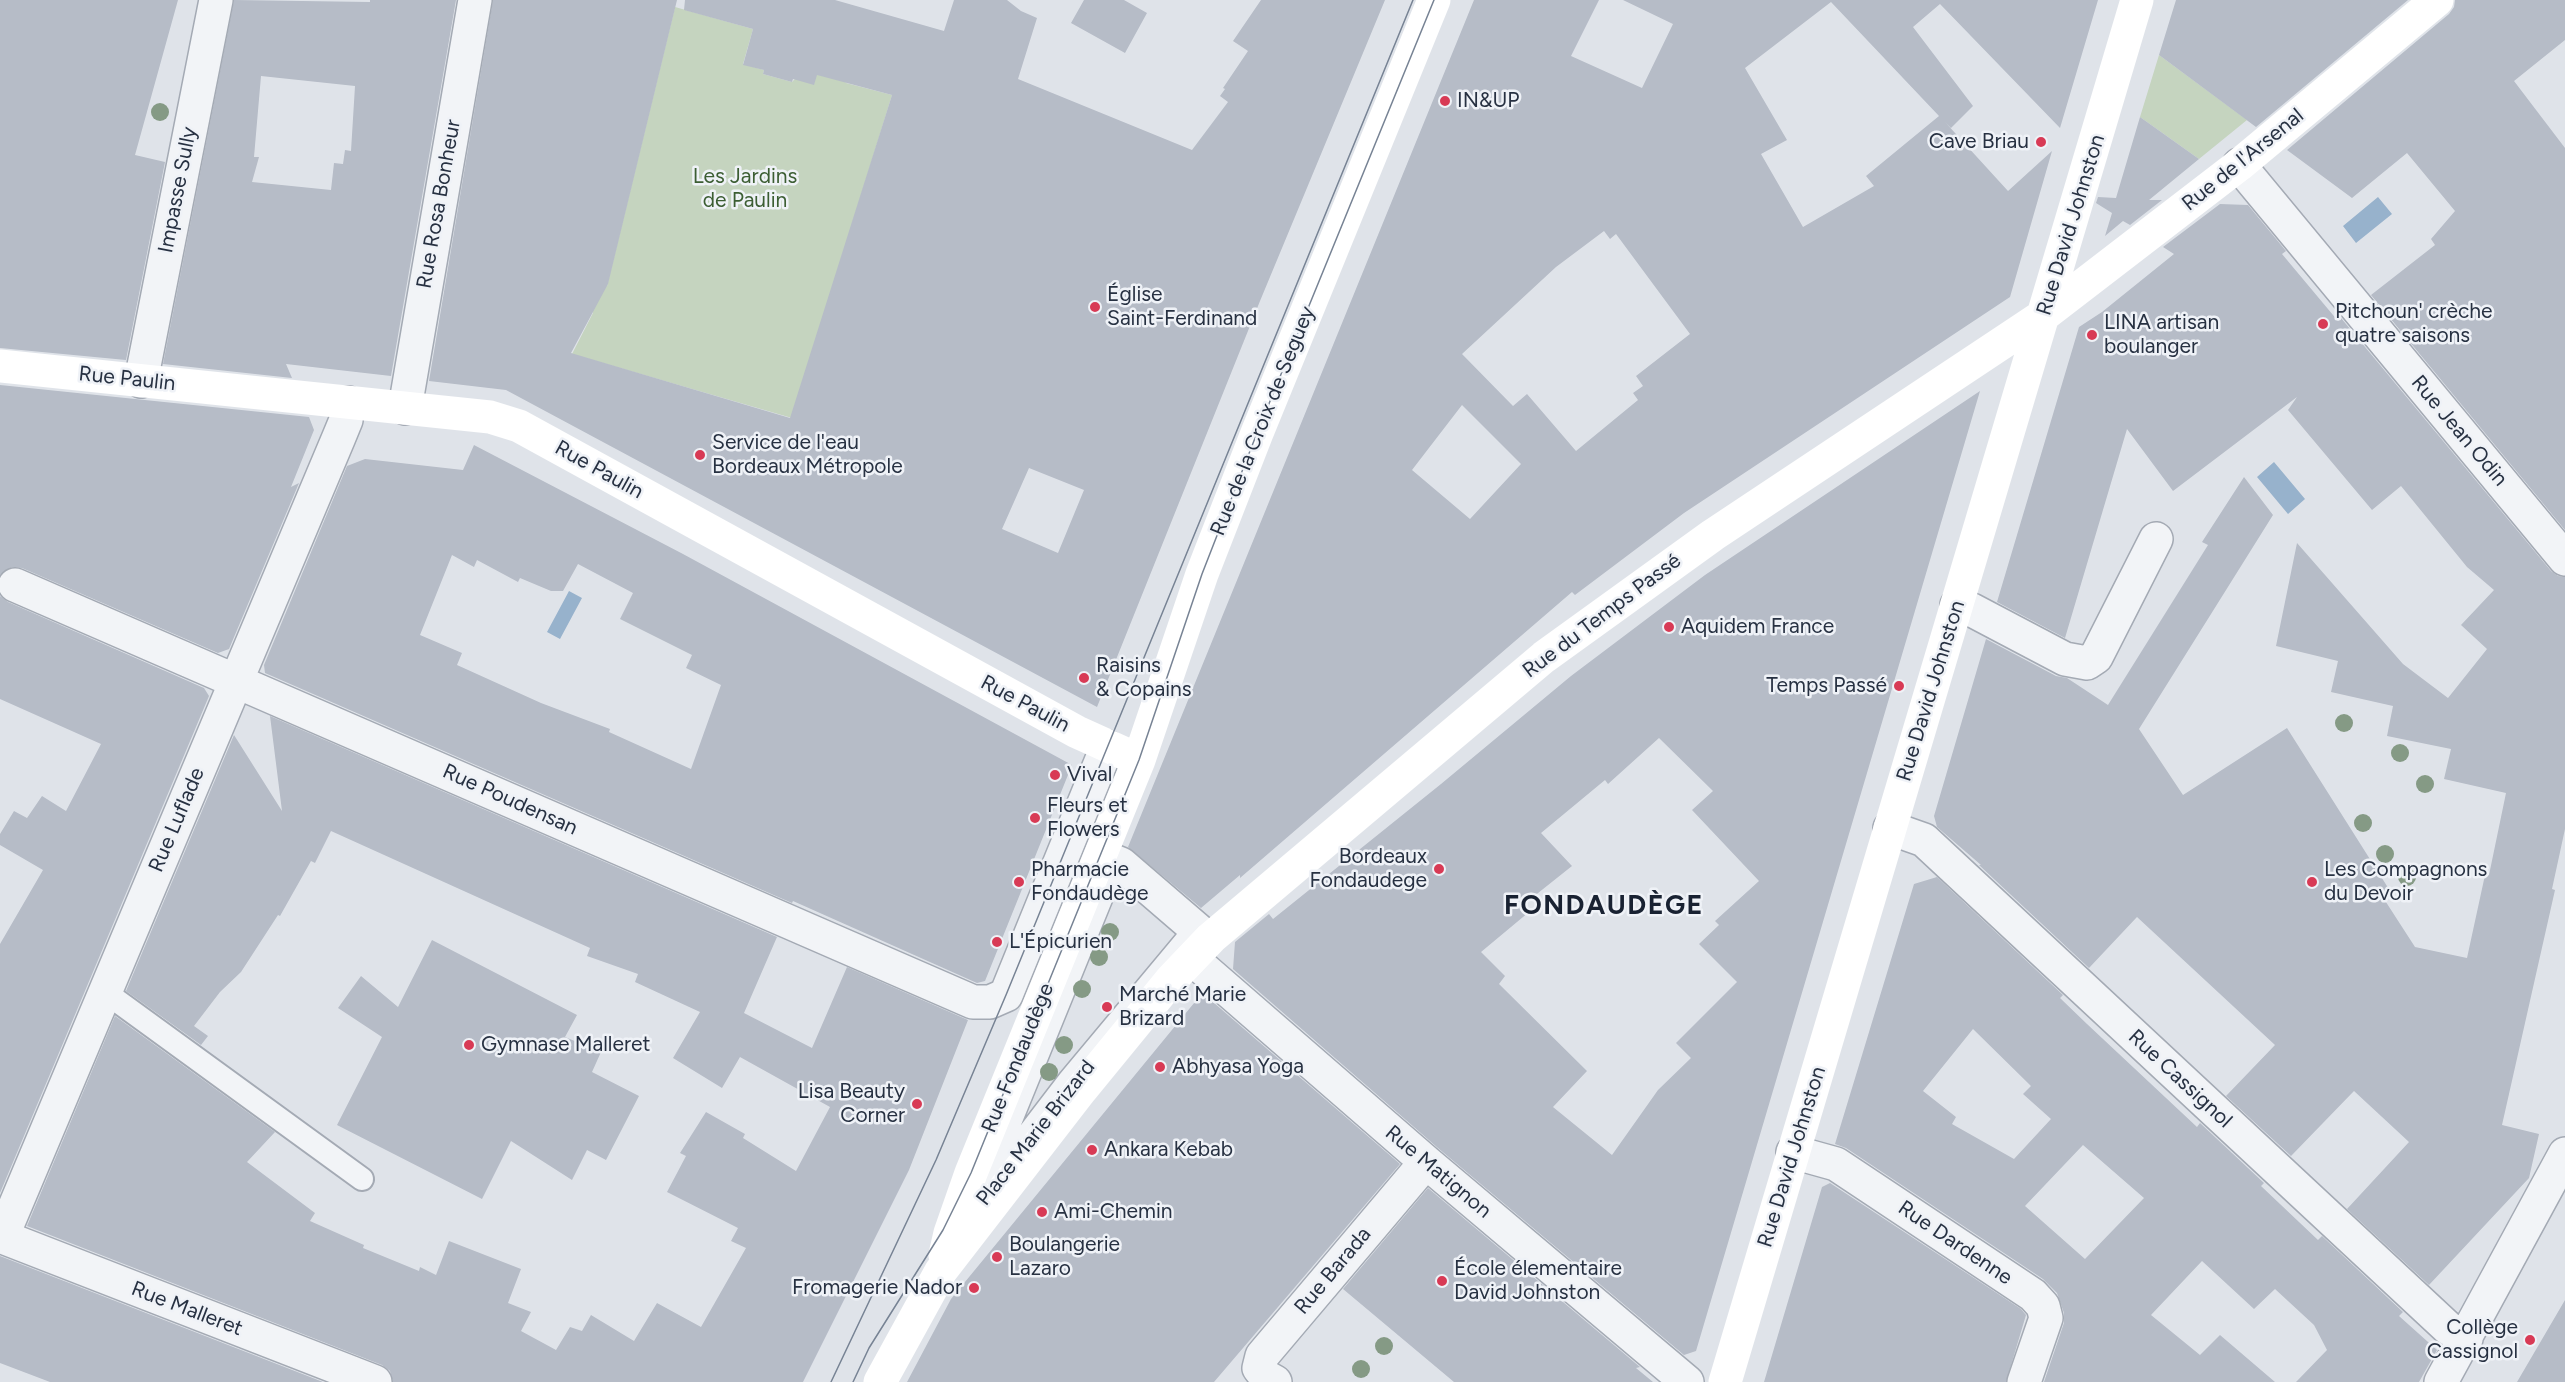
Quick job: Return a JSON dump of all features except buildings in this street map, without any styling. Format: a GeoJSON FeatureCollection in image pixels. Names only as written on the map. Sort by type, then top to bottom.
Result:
{"type":"FeatureCollection","features":[{"type":"Feature","properties":{"kind":"street","name":"Impasse Sully"},"geometry":{"type":"LineString","coordinates":[[141,381],[216,0]]}},
{"type":"Feature","properties":{"kind":"street","name":"Rue Rosa Bonheur"},"geometry":{"type":"LineString","coordinates":[[405,408],[475,0]]}},
{"type":"Feature","properties":{"kind":"street","name":"Rue de la Croix de Seguey"},"geometry":{"type":"LineString","coordinates":[[1105,848],[1140,759],[1202,574],[1257,433],[1434,0]]}},
{"type":"Feature","properties":{"kind":"street","name":"Rue David Johnston"},"geometry":{"type":"LineString","coordinates":[[1725,1382],[2138,0]]}},
{"type":"Feature","properties":{"kind":"street","name":"Rue de l'Arsenal"},"geometry":{"type":"LineString","coordinates":[[2044,315],[2239,165],[2437,0]]}},
{"type":"Feature","properties":{"kind":"street","name":"Rue Jean Odin"},"geometry":{"type":"LineString","coordinates":[[2239,165],[2565,559]]}},
{"type":"Feature","properties":{"kind":"street","name":"Rue du Temps Passé"},"geometry":{"type":"LineString","coordinates":[[1187,955],[1211,938],[1544,657],[1713,535],[2044,315]]}},
{"type":"Feature","properties":{"kind":"street","name":"Rue Paulin"},"geometry":{"type":"LineString","coordinates":[[0,366],[490,417],[519,426],[993,687],[1107,747],[1140,759]]}},
{"type":"Feature","properties":{"kind":"street","name":"Rue Luflade"},"geometry":{"type":"LineString","coordinates":[[1,1237],[346,420],[348,403]]}},
{"type":"Feature","properties":{"kind":"street"},"geometry":{"type":"LineString","coordinates":[[1957,605],[1972,610],[2065,659],[2087,663],[2096,657],[2156,538]]}},
{"type":"Feature","properties":{"kind":"street","name":"Rue Poudensan"},"geometry":{"type":"LineString","coordinates":[[15,585],[973,1002],[990,1002],[1006,995]]}},
{"type":"Feature","properties":{"kind":"street","name":"Rue Fondaudège"},"geometry":{"type":"LineString","coordinates":[[1006,995],[1107,747]]}},
{"type":"Feature","properties":{"kind":"street","name":"Rue Cassignol"},"geometry":{"type":"LineString","coordinates":[[1890,828],[1924,840],[2439,1320],[2466,1339]]}},
{"type":"Feature","properties":{"kind":"street","name":"Rue Fondaudège"},"geometry":{"type":"LineString","coordinates":[[941,1271],[950,1233],[971,1173],[1105,848]]}},
{"type":"Feature","properties":{"kind":"street","name":"Place Marie Brizard"},"geometry":{"type":"LineString","coordinates":[[1111,860],[1121,864],[1200,932],[1187,955],[1074,1083],[976,1211],[970,1214],[969,1209],[1111,860]]}},
{"type":"Feature","properties":{"kind":"street","name":"Rue Matignon"},"geometry":{"type":"LineString","coordinates":[[1187,955],[1426,1162],[1687,1382]]}},
{"type":"Feature","properties":{"kind":"street","name":"Rue Fondaudège"},"geometry":{"type":"LineString","coordinates":[[880,1382],[941,1271],[1187,955]]}},
{"type":"Feature","properties":{"kind":"street","name":"Rue Dardenne"},"geometry":{"type":"LineString","coordinates":[[1793,1152],[1836,1164],[2032,1295],[2043,1306],[2046,1318],[2024,1382]]}},
{"type":"Feature","properties":{"kind":"street"},"geometry":{"type":"LineString","coordinates":[[2441,1382],[2565,1154]]}},
{"type":"Feature","properties":{"kind":"street","name":"Rue Barada"},"geometry":{"type":"LineString","coordinates":[[1275,1382],[1266,1377],[1259,1368],[1262,1356],[1426,1162]]}},
{"type":"Feature","properties":{"kind":"street","name":"Rue Malleret"},"geometry":{"type":"LineString","coordinates":[[1,1237],[375,1382]]}},
{"type":"Feature","properties":{"kind":"lane"},"geometry":{"type":"LineString","coordinates":[[105,992],[362,1179]]}},
{"type":"Feature","properties":{"kind":"green space","name":"Les Jardins de Paulin"},"geometry":{"type":"Polygon","coordinates":[[[675,7],[753,29],[743,64],[764,70],[763,74],[792,82],[824,49],[846,83],[892,95],[792,418],[572,354],[593,313],[578,280],[607,286],[675,7]]]}},
{"type":"Feature","properties":{"kind":"green space"},"geometry":{"type":"Polygon","coordinates":[[[2159,55],[2247,120],[2199,159],[2140,117],[2159,55]]]}},
{"type":"Feature","properties":{"kind":"water"},"geometry":{"type":"Polygon","coordinates":[[[2378,197],[2392,214],[2356,243],[2343,226],[2378,197]]]}},
{"type":"Feature","properties":{"kind":"water"},"geometry":{"type":"Polygon","coordinates":[[[2274,462],[2305,499],[2288,514],[2257,477],[2274,462]]]}},
{"type":"Feature","properties":{"kind":"water"},"geometry":{"type":"Polygon","coordinates":[[[569,591],[582,598],[560,639],[547,632],[569,591]]]}},
{"type":"Feature","properties":{"kind":"tram line"},"geometry":{"type":"LineString","coordinates":[[831,1382],[936,1160],[1006,995],[1413,0]]}},
{"type":"Feature","properties":{"kind":"tram line"},"geometry":{"type":"LineString","coordinates":[[853,1382],[869,1348],[943,1230],[971,1173],[1139,760],[1202,574],[1257,433],[1434,0]]}},
{"type":"Feature","properties":{"kind":"place","name":"IN&UP"},"geometry":{"type":"Point","coordinates":[1445,101]}},
{"type":"Feature","properties":{"kind":"place","name":"Cave Briau"},"geometry":{"type":"Point","coordinates":[2041,142]}},
{"type":"Feature","properties":{"kind":"place","name":"Église Saint-Ferdinand"},"geometry":{"type":"Point","coordinates":[1095,307]}},
{"type":"Feature","properties":{"kind":"place","name":"Pitchoun' crèche quatre saisons"},"geometry":{"type":"Point","coordinates":[2323,324]}},
{"type":"Feature","properties":{"kind":"place","name":"LINA artisan boulanger"},"geometry":{"type":"Point","coordinates":[2092,335]}},
{"type":"Feature","properties":{"kind":"place","name":"Service de l'eau Bordeaux Métropole"},"geometry":{"type":"Point","coordinates":[700,455]}},
{"type":"Feature","properties":{"kind":"place","name":"Aquidem France"},"geometry":{"type":"Point","coordinates":[1669,627]}},
{"type":"Feature","properties":{"kind":"place","name":"Raisins & Copains"},"geometry":{"type":"Point","coordinates":[1084,678]}},
{"type":"Feature","properties":{"kind":"place","name":"Temps Passé"},"geometry":{"type":"Point","coordinates":[1899,686]}},
{"type":"Feature","properties":{"kind":"place","name":"Vival"},"geometry":{"type":"Point","coordinates":[1055,775]}},
{"type":"Feature","properties":{"kind":"place","name":"Fleurs et Flowers"},"geometry":{"type":"Point","coordinates":[1035,818]}},
{"type":"Feature","properties":{"kind":"place","name":"Bordeaux Fondaudege"},"geometry":{"type":"Point","coordinates":[1439,869]}},
{"type":"Feature","properties":{"kind":"place","name":"Pharmacie Fondaudège"},"geometry":{"type":"Point","coordinates":[1019,882]}},
{"type":"Feature","properties":{"kind":"place","name":"Les Compagnons du Devoir"},"geometry":{"type":"Point","coordinates":[2312,882]}},
{"type":"Feature","properties":{"kind":"place","name":"L'Épicurien"},"geometry":{"type":"Point","coordinates":[997,942]}},
{"type":"Feature","properties":{"kind":"place","name":"Marché Marie Brizard"},"geometry":{"type":"Point","coordinates":[1107,1007]}},
{"type":"Feature","properties":{"kind":"place","name":"Gymnase Malleret"},"geometry":{"type":"Point","coordinates":[469,1045]}},
{"type":"Feature","properties":{"kind":"place","name":"Abhyasa Yoga"},"geometry":{"type":"Point","coordinates":[1160,1067]}},
{"type":"Feature","properties":{"kind":"place","name":"Lisa Beauty Corner"},"geometry":{"type":"Point","coordinates":[917,1104]}},
{"type":"Feature","properties":{"kind":"place","name":"Ankara Kebab"},"geometry":{"type":"Point","coordinates":[1092,1150]}},
{"type":"Feature","properties":{"kind":"place","name":"Ami-Chemin"},"geometry":{"type":"Point","coordinates":[1042,1212]}},
{"type":"Feature","properties":{"kind":"place","name":"Boulangerie Lazaro"},"geometry":{"type":"Point","coordinates":[997,1257]}},
{"type":"Feature","properties":{"kind":"place","name":"École élementaire David Johnston"},"geometry":{"type":"Point","coordinates":[1442,1281]}},
{"type":"Feature","properties":{"kind":"place","name":"Fromagerie Nador"},"geometry":{"type":"Point","coordinates":[974,1288]}},
{"type":"Feature","properties":{"kind":"place","name":"Collège Cassignol"},"geometry":{"type":"Point","coordinates":[2530,1340]}},
{"type":"Feature","properties":{"kind":"district","name":"FONDAUDÈGE"},"geometry":{"type":"Point","coordinates":[1604,906]}}]}
